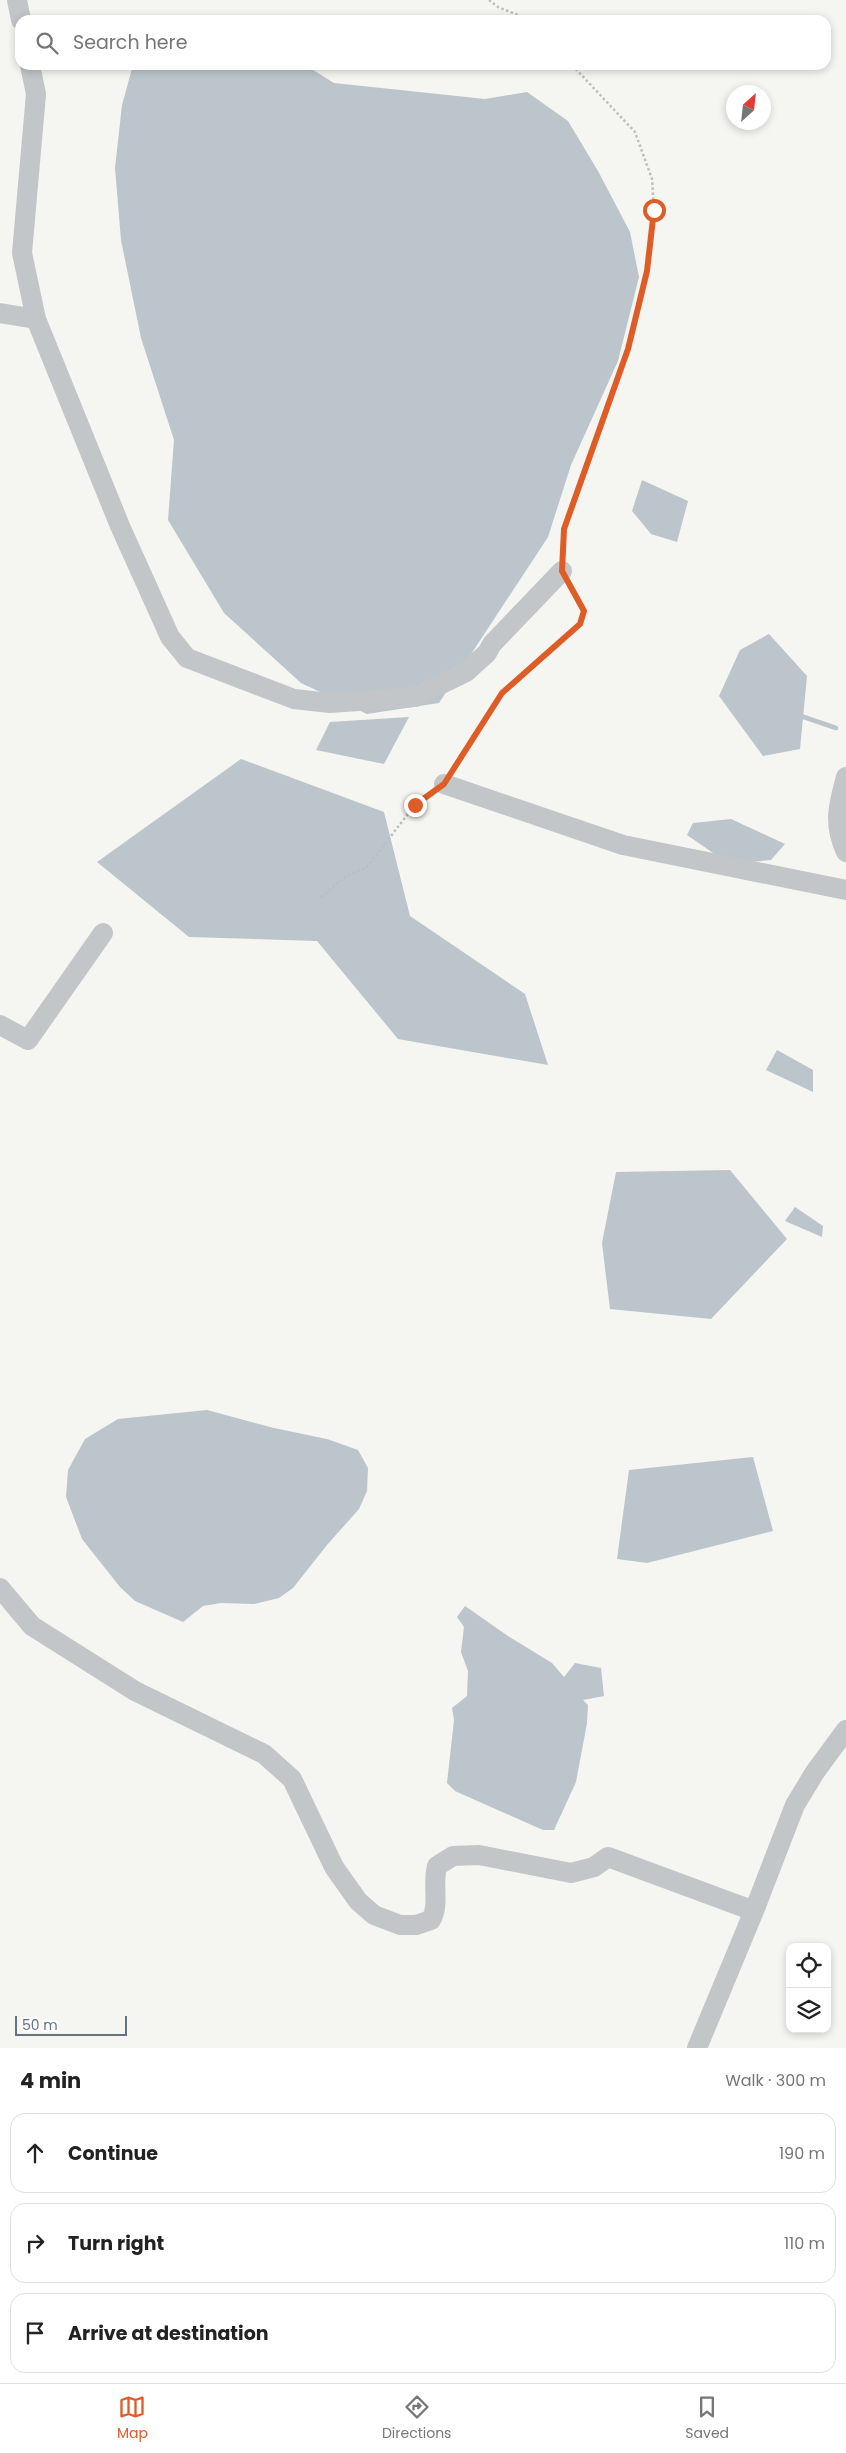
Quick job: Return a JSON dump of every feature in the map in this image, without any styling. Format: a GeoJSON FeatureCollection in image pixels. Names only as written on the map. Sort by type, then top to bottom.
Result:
{"type":"FeatureCollection","features":[{"type":"Feature","properties":{"kind":"street"},"geometry":{"type":"LineString","coordinates":[[17,0],[20,15]]}},
{"type":"Feature","properties":{"kind":"street"},"geometry":{"type":"LineString","coordinates":[[31,70],[36,94],[22,252],[36,319],[120,526],[170,637],[188,658],[294,699],[330,703],[415,697],[466,672],[487,653],[492,644],[562,571]]}},
{"type":"Feature","properties":{"kind":"street"},"geometry":{"type":"LineString","coordinates":[[0,313],[36,319]]}},
{"type":"Feature","properties":{"kind":"street"},"geometry":{"type":"LineString","coordinates":[[846,777],[836,811],[840,839],[846,852]]}},
{"type":"Feature","properties":{"kind":"street"},"geometry":{"type":"LineString","coordinates":[[444,784],[624,845],[846,890]]}},
{"type":"Feature","properties":{"kind":"street"},"geometry":{"type":"LineString","coordinates":[[0,1025],[28,1040],[103,932]]}},
{"type":"Feature","properties":{"kind":"street"},"geometry":{"type":"LineString","coordinates":[[0,1588],[32,1626],[135,1691],[264,1754],[292,1779],[334,1867],[358,1900],[374,1915],[400,1925],[416,1925],[431,1920],[436,1910],[433,1881],[437,1866],[453,1856],[479,1855],[571,1872],[594,1867],[608,1857],[754,1911]]}},
{"type":"Feature","properties":{"kind":"street"},"geometry":{"type":"LineString","coordinates":[[697,2048],[796,1805],[815,1772],[846,1730]]}},
{"type":"Feature","properties":{"kind":"path"},"geometry":{"type":"LineString","coordinates":[[490,0],[498,7],[518,15]]}},
{"type":"Feature","properties":{"kind":"path"},"geometry":{"type":"LineString","coordinates":[[321,897],[348,875],[366,868],[415,805],[444,784],[502,693],[580,624],[584,611],[562,571],[564,529],[628,349],[647,271],[654,210],[652,179],[635,132],[577,70]]}},
{"type":"Feature","properties":{"kind":"shaded area"},"geometry":{"type":"Polygon","coordinates":[[[132,70],[313,70],[334,83],[485,99],[527,92],[568,121],[598,171],[630,232],[639,277],[618,361],[571,465],[548,537],[439,703],[367,714],[301,683],[224,613],[168,520],[174,440],[141,338],[121,240],[115,168],[122,105],[132,70]]]}},
{"type":"Feature","properties":{"kind":"shaded area"},"geometry":{"type":"Polygon","coordinates":[[[642,480],[688,501],[677,542],[651,534],[632,511],[642,480]]]}},
{"type":"Feature","properties":{"kind":"shaded area"},"geometry":{"type":"Polygon","coordinates":[[[769,634],[807,676],[800,749],[763,756],[719,696],[740,650],[769,634]]]}},
{"type":"Feature","properties":{"kind":"shaded area"},"geometry":{"type":"Polygon","coordinates":[[[409,717],[384,764],[316,750],[330,722],[409,717]]]}},
{"type":"Feature","properties":{"kind":"shaded area"},"geometry":{"type":"Polygon","coordinates":[[[241,759],[384,812],[410,916],[525,994],[548,1065],[398,1039],[317,941],[189,937],[97,862],[241,759]]]}},
{"type":"Feature","properties":{"kind":"shaded area"},"geometry":{"type":"Polygon","coordinates":[[[731,819],[785,844],[771,860],[729,864],[687,835],[693,823],[731,819]]]}},
{"type":"Feature","properties":{"kind":"shaded area"},"geometry":{"type":"Polygon","coordinates":[[[777,1050],[813,1070],[813,1092],[766,1070],[777,1050]]]}},
{"type":"Feature","properties":{"kind":"shaded area"},"geometry":{"type":"Polygon","coordinates":[[[730,1170],[787,1239],[711,1319],[610,1309],[602,1243],[616,1172],[730,1170]]]}},
{"type":"Feature","properties":{"kind":"shaded area"},"geometry":{"type":"Polygon","coordinates":[[[795,1207],[823,1226],[822,1237],[785,1221],[795,1207]]]}},
{"type":"Feature","properties":{"kind":"shaded area"},"geometry":{"type":"Polygon","coordinates":[[[207,1410],[274,1428],[327,1439],[358,1450],[368,1468],[367,1491],[359,1509],[293,1588],[279,1598],[254,1604],[221,1603],[203,1606],[183,1622],[135,1601],[120,1587],[82,1539],[66,1497],[68,1470],[85,1439],[118,1419],[207,1410]]]}},
{"type":"Feature","properties":{"kind":"shaded area"},"geometry":{"type":"Polygon","coordinates":[[[753,1457],[773,1531],[647,1563],[617,1559],[629,1470],[753,1457]]]}},
{"type":"Feature","properties":{"kind":"shaded area"},"geometry":{"type":"Polygon","coordinates":[[[465,1606],[508,1636],[552,1663],[564,1677],[575,1663],[601,1668],[604,1696],[583,1700],[588,1705],[587,1723],[576,1782],[554,1830],[543,1830],[455,1791],[447,1783],[454,1720],[452,1708],[467,1696],[468,1671],[461,1652],[464,1627],[457,1617],[465,1606]]]}},
{"type":"Feature","properties":{"kind":"waterway"},"geometry":{"type":"LineString","coordinates":[[798,715],[836,728]]}},
{"type":"Feature","properties":{"kind":"route"},"geometry":{"type":"LineString","coordinates":[[415,805],[444,784],[502,693],[580,624],[584,611],[562,571],[564,529],[628,349],[647,271],[654,210]]}}]}
